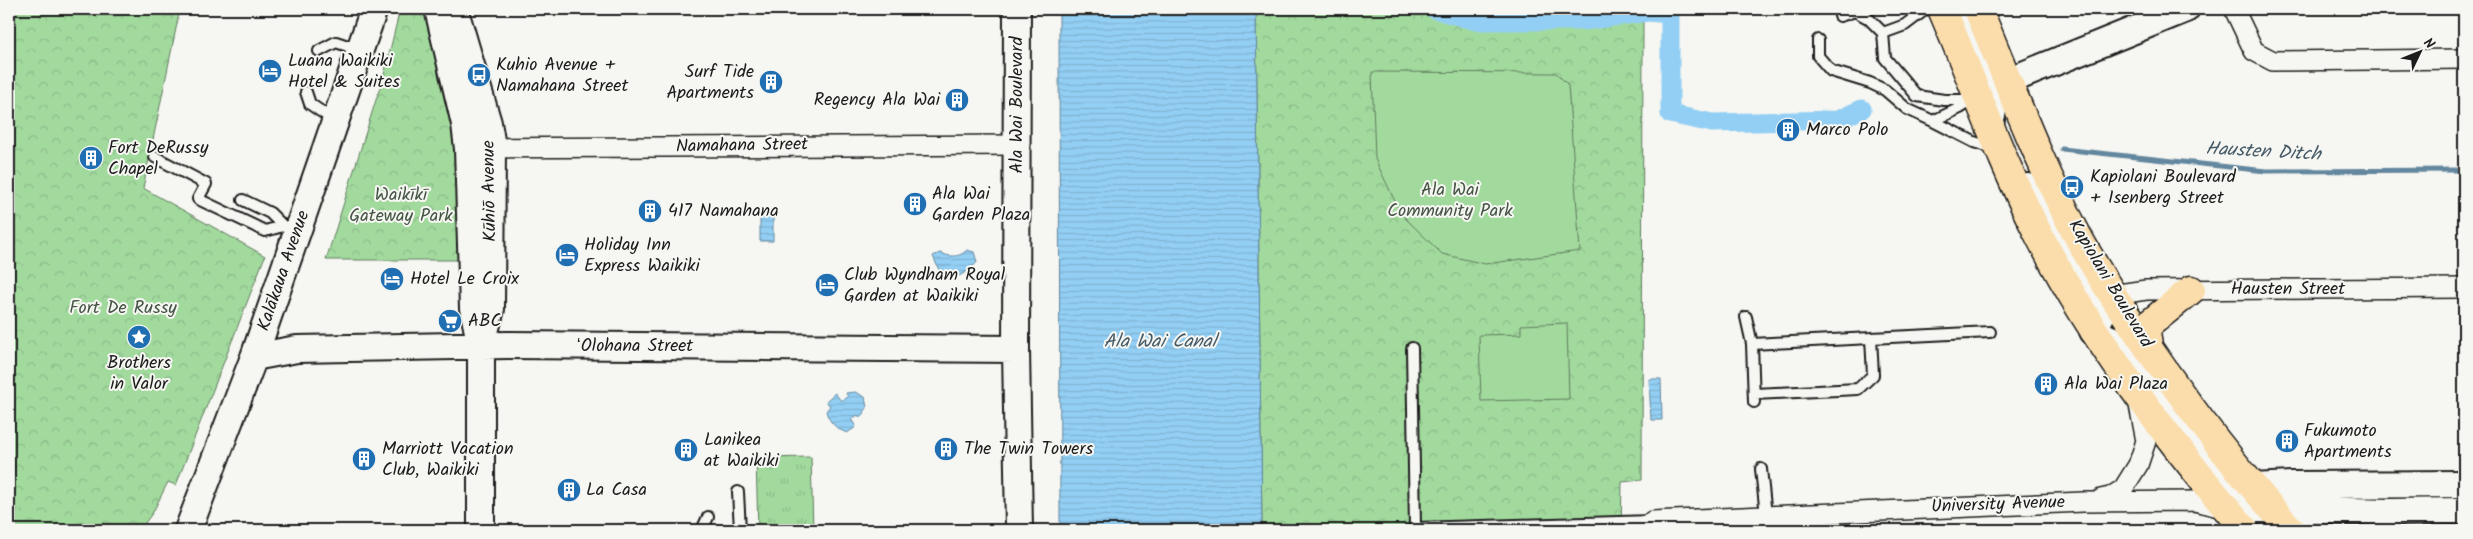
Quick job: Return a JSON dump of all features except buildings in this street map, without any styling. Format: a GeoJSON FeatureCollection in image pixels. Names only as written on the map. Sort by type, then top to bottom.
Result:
{"type":"FeatureCollection","features":[{"type":"Feature","properties":{"kind":"main road","name":"Kapiolani Boulevard"},"geometry":{"type":"LineString","coordinates":[[1942,9],[1975,98],[1990,123],[2039,235],[2094,331],[2136,393],[2223,495],[2245,530]]}},
{"type":"Feature","properties":{"kind":"main road","name":"Kapiolani Boulevard"},"geometry":{"type":"LineString","coordinates":[[1978,9],[2034,146],[2078,238],[2112,295],[2204,427],[2223,495]]}},
{"type":"Feature","properties":{"kind":"main road"},"geometry":{"type":"LineString","coordinates":[[2149,350],[2146,334],[2148,325],[2191,290]]}},
{"type":"Feature","properties":{"kind":"main road","name":"Kapiolani Boulevard"},"geometry":{"type":"LineString","coordinates":[[2223,495],[2272,510],[2291,530]]}},
{"type":"Feature","properties":{"kind":"street","name":"Kalākaua Avenue"},"geometry":{"type":"LineString","coordinates":[[188,530],[254,357],[290,229],[335,122],[374,9]]}},
{"type":"Feature","properties":{"kind":"street","name":"Kūhiō Avenue"},"geometry":{"type":"LineString","coordinates":[[438,9],[465,124],[480,148]]}},
{"type":"Feature","properties":{"kind":"street","name":"Kūhiō Avenue"},"geometry":{"type":"LineString","coordinates":[[454,9],[488,123],[480,148],[491,309],[481,346],[481,530]]}},
{"type":"Feature","properties":{"kind":"street","name":"Ala Wai Boulevard"},"geometry":{"type":"LineString","coordinates":[[1018,9],[1016,349],[1020,530]]}},
{"type":"Feature","properties":{"kind":"street"},"geometry":{"type":"LineString","coordinates":[[1956,9],[1978,58],[1999,78],[2008,81]]}},
{"type":"Feature","properties":{"kind":"street"},"geometry":{"type":"LineString","coordinates":[[1990,123],[1997,94],[2008,81],[2186,9]]}},
{"type":"Feature","properties":{"kind":"street"},"geometry":{"type":"LineString","coordinates":[[2234,9],[2254,51],[2273,61],[2464,59]]}},
{"type":"Feature","properties":{"kind":"street","name":"Namahana Street"},"geometry":{"type":"LineString","coordinates":[[480,148],[1017,145]]}},
{"type":"Feature","properties":{"kind":"street"},"geometry":{"type":"LineString","coordinates":[[2005,158],[2027,184],[2082,279],[2098,292],[2112,295],[2094,331],[2113,340],[2134,358],[2223,495]]}},
{"type":"Feature","properties":{"kind":"street","name":"Hausten Street"},"geometry":{"type":"LineString","coordinates":[[2112,295],[2146,290],[2464,288]]}},
{"type":"Feature","properties":{"kind":"street","name":"ʻOlohana Street"},"geometry":{"type":"LineString","coordinates":[[254,357],[297,349],[481,346],[1016,349]]}},
{"type":"Feature","properties":{"kind":"street"},"geometry":{"type":"LineString","coordinates":[[2083,502],[2110,497],[2123,489],[2138,465],[2146,441],[2136,393]]}},
{"type":"Feature","properties":{"kind":"street","name":"University Avenue"},"geometry":{"type":"LineString","coordinates":[[1652,526],[1766,515],[2464,484]]}},
{"type":"Feature","properties":{"kind":"street"},"geometry":{"type":"LineString","coordinates":[[2272,510],[2464,511]]}},
{"type":"Feature","properties":{"kind":"street"},"geometry":{"type":"LineString","coordinates":[[2349,530],[2369,517],[2391,512]]}},
{"type":"Feature","properties":{"kind":"lane"},"geometry":{"type":"LineString","coordinates":[[1883,33],[1905,25],[1926,9]]}},
{"type":"Feature","properties":{"kind":"lane"},"geometry":{"type":"LineString","coordinates":[[1840,16],[1855,11],[1868,18],[1883,33],[1885,58],[1917,96],[1944,100],[1975,98]]}},
{"type":"Feature","properties":{"kind":"lane"},"geometry":{"type":"LineString","coordinates":[[1818,40],[1818,56],[1831,72],[1870,83],[1885,90],[1907,109],[2005,158]]}},
{"type":"Feature","properties":{"kind":"lane"},"geometry":{"type":"LineString","coordinates":[[319,51],[336,42],[360,50]]}},
{"type":"Feature","properties":{"kind":"lane"},"geometry":{"type":"LineString","coordinates":[[306,92],[310,104],[335,122]]}},
{"type":"Feature","properties":{"kind":"lane"},"geometry":{"type":"LineString","coordinates":[[1933,121],[1960,108],[1975,98]]}},
{"type":"Feature","properties":{"kind":"lane"},"geometry":{"type":"LineString","coordinates":[[155,157],[206,184],[198,199],[264,231],[290,229]]}},
{"type":"Feature","properties":{"kind":"lane"},"geometry":{"type":"LineString","coordinates":[[243,200],[270,213],[290,229]]}},
{"type":"Feature","properties":{"kind":"lane"},"geometry":{"type":"LineString","coordinates":[[1746,316],[1752,344],[1754,398],[1858,389],[1873,375],[1871,338]]}},
{"type":"Feature","properties":{"kind":"lane"},"geometry":{"type":"LineString","coordinates":[[1752,344],[1990,332]]}},
{"type":"Feature","properties":{"kind":"lane"},"geometry":{"type":"LineString","coordinates":[[1412,348],[1413,529],[1652,526]]}},
{"type":"Feature","properties":{"kind":"lane"},"geometry":{"type":"LineString","coordinates":[[1761,469],[1766,515]]}},
{"type":"Feature","properties":{"kind":"lane"},"geometry":{"type":"LineString","coordinates":[[738,492],[740,530]]}},
{"type":"Feature","properties":{"kind":"lane"},"geometry":{"type":"LineString","coordinates":[[702,530],[708,517]]}},
{"type":"Feature","properties":{"kind":"green space","name":"Fort De Russy"},"geometry":{"type":"Polygon","coordinates":[[[9,9],[180,9],[143,188],[265,256],[176,485],[168,482],[153,512],[140,530],[9,530],[9,9]]]}},
{"type":"Feature","properties":{"kind":"green space","name":"Waikīkī Gateway Park"},"geometry":{"type":"Polygon","coordinates":[[[400,9],[429,9],[438,74],[455,150],[458,260],[326,260],[385,71],[400,9]]]}},
{"type":"Feature","properties":{"kind":"green space","name":"Ala Wai Community Park"},"geometry":{"type":"Polygon","coordinates":[[[1256,9],[1643,9],[1642,480],[1622,482],[1621,530],[1262,530],[1256,9]]]}},
{"type":"Feature","properties":{"kind":"green space"},"geometry":{"type":"Polygon","coordinates":[[[1372,72],[1556,73],[1568,85],[1580,251],[1485,264],[1442,254],[1401,214],[1375,159],[1372,72]]]}},
{"type":"Feature","properties":{"kind":"green space"},"geometry":{"type":"Polygon","coordinates":[[[1567,323],[1569,399],[1481,401],[1479,335],[1521,334],[1521,325],[1567,323]]]}},
{"type":"Feature","properties":{"kind":"green space"},"geometry":{"type":"Polygon","coordinates":[[[811,457],[813,530],[758,530],[756,458],[811,457]]]}},
{"type":"Feature","properties":{"kind":"water","name":"Ala Wai Canal"},"geometry":{"type":"Polygon","coordinates":[[[1059,9],[1256,9],[1262,530],[1060,530],[1059,9]]]}},
{"type":"Feature","properties":{"kind":"water"},"geometry":{"type":"Polygon","coordinates":[[[760,217],[773,217],[773,241],[760,241],[760,217]]]}},
{"type":"Feature","properties":{"kind":"water"},"geometry":{"type":"Polygon","coordinates":[[[967,250],[974,252],[977,262],[971,269],[959,276],[939,270],[933,256],[940,253],[958,256],[967,250]]]}},
{"type":"Feature","properties":{"kind":"water"},"geometry":{"type":"Polygon","coordinates":[[[1649,379],[1661,379],[1662,420],[1651,420],[1649,379]]]}},
{"type":"Feature","properties":{"kind":"water"},"geometry":{"type":"Polygon","coordinates":[[[855,392],[865,397],[867,408],[860,418],[858,415],[851,419],[856,427],[847,433],[831,422],[826,411],[830,406],[826,401],[835,393],[841,401],[848,397],[846,393],[855,392]]]}},
{"type":"Feature","properties":{"kind":"waterway"},"geometry":{"type":"LineString","coordinates":[[1434,9],[1476,21],[1583,21],[1648,12],[1670,14],[1670,114],[1712,123],[1838,120],[1862,109]]}},
{"type":"Feature","properties":{"kind":"waterway","name":"Hausten Ditch"},"geometry":{"type":"LineString","coordinates":[[2062,149],[2266,171],[2464,170]]}},
{"type":"Feature","properties":{"kind":"place","name":"Luana Waikiki Hotel & Suites"},"geometry":{"type":"Point","coordinates":[270,71]}},
{"type":"Feature","properties":{"kind":"place","name":"Kuhio Avenue + Namahana Street"},"geometry":{"type":"Point","coordinates":[479,75]}},
{"type":"Feature","properties":{"kind":"place","name":"Surf Tide Apartments"},"geometry":{"type":"Point","coordinates":[771,82]}},
{"type":"Feature","properties":{"kind":"place","name":"Regency Ala Wai"},"geometry":{"type":"Point","coordinates":[957,100]}},
{"type":"Feature","properties":{"kind":"place","name":"Marco Polo"},"geometry":{"type":"Point","coordinates":[1788,130]}},
{"type":"Feature","properties":{"kind":"place","name":"Fort DeRussy Chapel"},"geometry":{"type":"Point","coordinates":[91,158]}},
{"type":"Feature","properties":{"kind":"place","name":"Kapiolani Boulevard + Isenberg Street"},"geometry":{"type":"Point","coordinates":[2072,187]}},
{"type":"Feature","properties":{"kind":"place","name":"Ala Wai Garden Plaza"},"geometry":{"type":"Point","coordinates":[915,204]}},
{"type":"Feature","properties":{"kind":"place","name":"417 Namahana"},"geometry":{"type":"Point","coordinates":[650,211]}},
{"type":"Feature","properties":{"kind":"place","name":"Holiday Inn Express Waikiki"},"geometry":{"type":"Point","coordinates":[567,255]}},
{"type":"Feature","properties":{"kind":"place","name":"Hotel Le Croix"},"geometry":{"type":"Point","coordinates":[392,279]}},
{"type":"Feature","properties":{"kind":"place","name":"Club Wyndham Royal Garden at Waikiki"},"geometry":{"type":"Point","coordinates":[827,285]}},
{"type":"Feature","properties":{"kind":"place","name":"ABC"},"geometry":{"type":"Point","coordinates":[450,321]}},
{"type":"Feature","properties":{"kind":"place","name":"Brothers in Valor"},"geometry":{"type":"Point","coordinates":[139,337]}},
{"type":"Feature","properties":{"kind":"place","name":"Ala Wai Plaza"},"geometry":{"type":"Point","coordinates":[2046,384]}},
{"type":"Feature","properties":{"kind":"place","name":"Fukumoto Apartments"},"geometry":{"type":"Point","coordinates":[2287,441]}},
{"type":"Feature","properties":{"kind":"place","name":"The Twin Towers"},"geometry":{"type":"Point","coordinates":[946,449]}},
{"type":"Feature","properties":{"kind":"place","name":"Lanikea at Waikiki"},"geometry":{"type":"Point","coordinates":[686,450]}},
{"type":"Feature","properties":{"kind":"place","name":"Marriott Vacation Club, Waikiki"},"geometry":{"type":"Point","coordinates":[364,459]}},
{"type":"Feature","properties":{"kind":"place","name":"La Casa"},"geometry":{"type":"Point","coordinates":[569,490]}}]}
